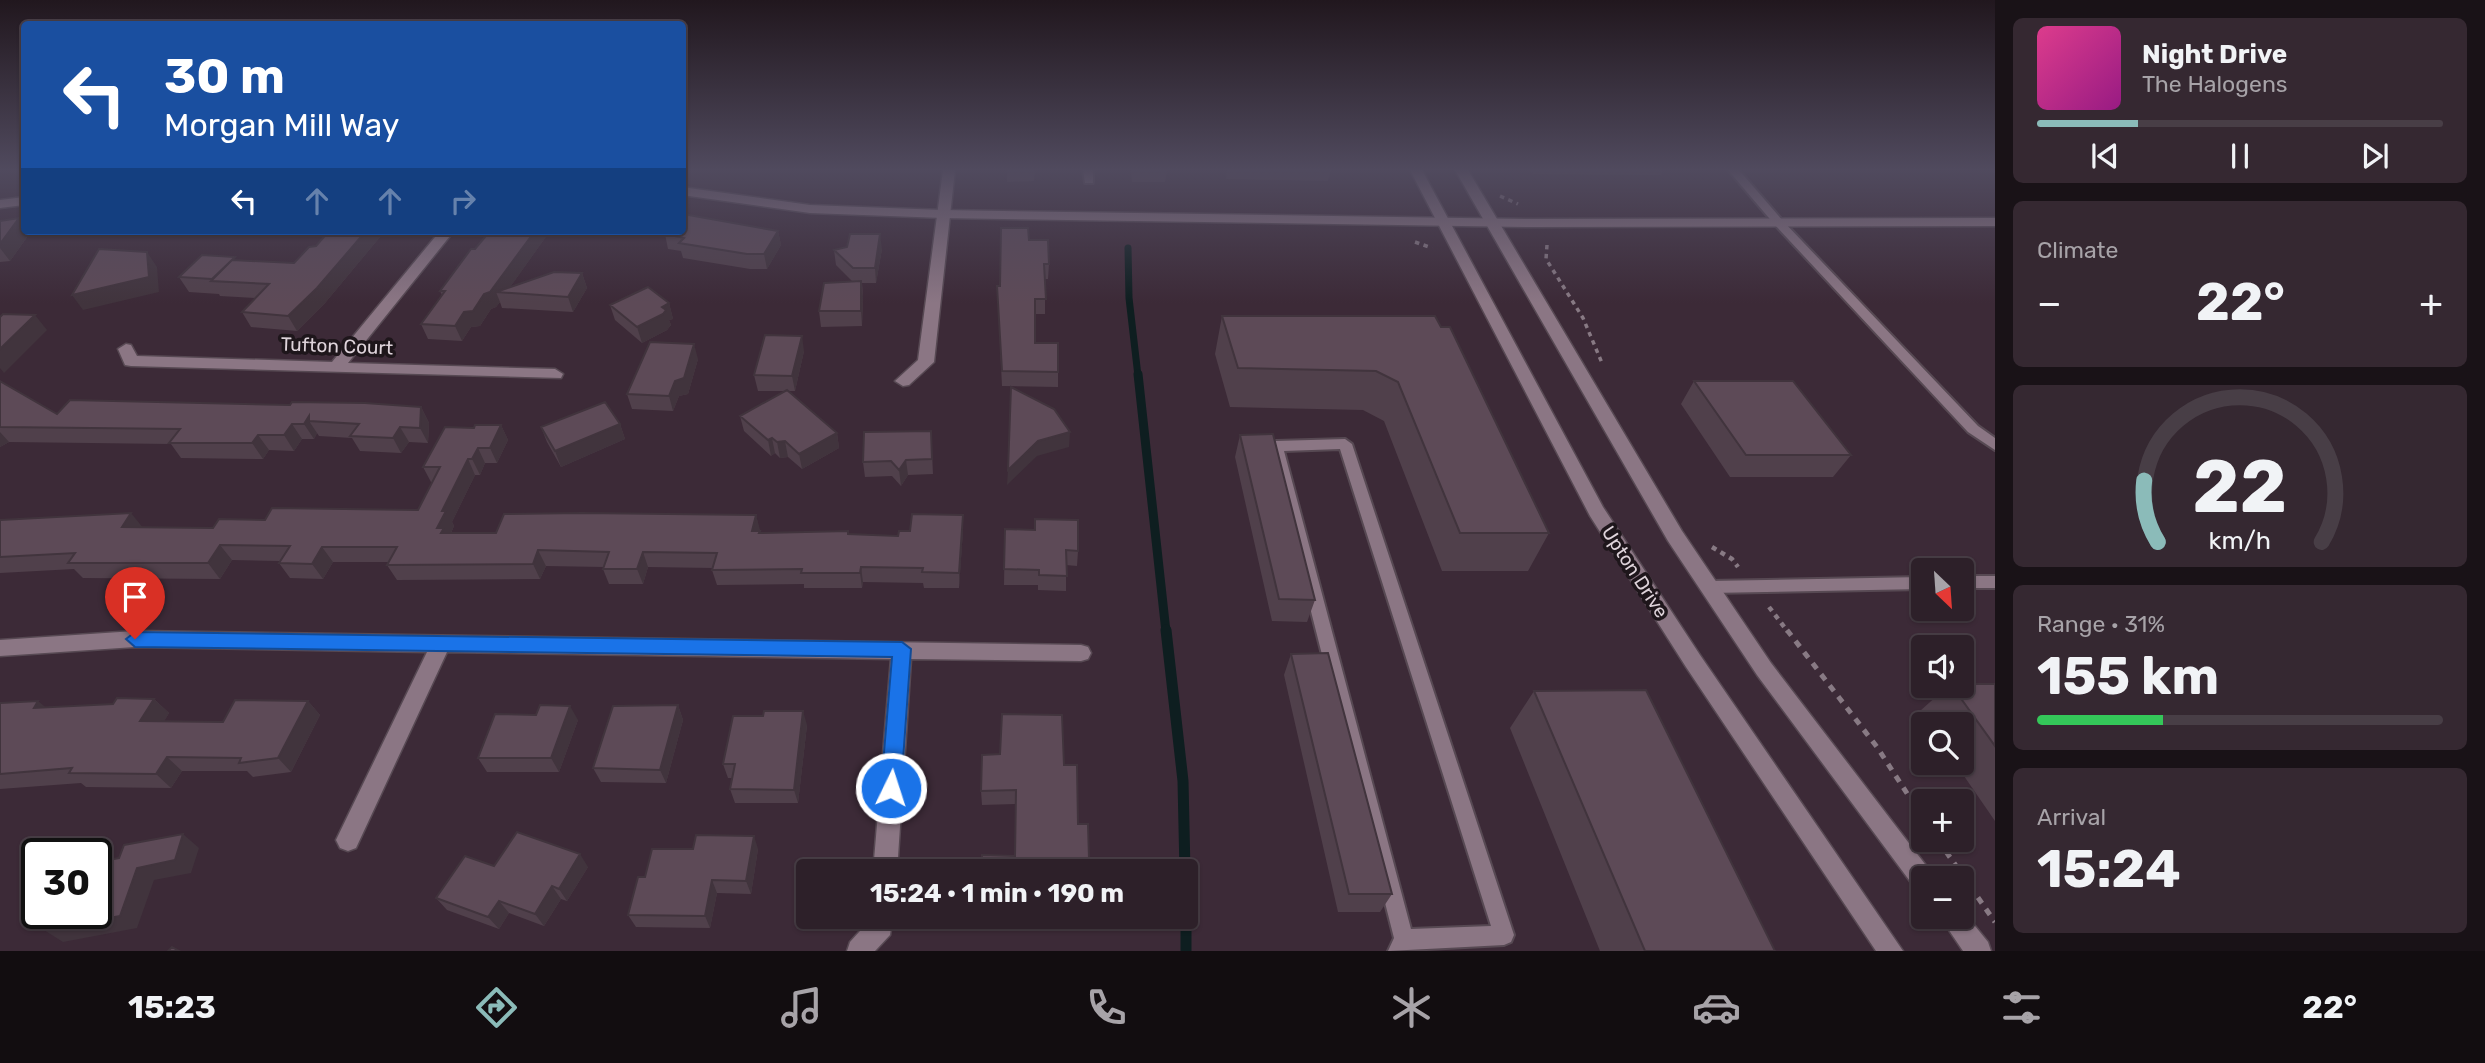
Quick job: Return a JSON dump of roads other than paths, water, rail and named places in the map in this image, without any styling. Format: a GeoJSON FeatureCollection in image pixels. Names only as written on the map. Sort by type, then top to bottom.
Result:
{"type":"FeatureCollection","features":[{"type":"Feature","properties":{"kind":"street"},"geometry":{"type":"LineString","coordinates":[[902,381],[926,362],[943,214]]}},
{"type":"Feature","properties":{"kind":"street"},"geometry":{"type":"LineString","coordinates":[[967,214],[1444,222],[1995,222]]}},
{"type":"Feature","properties":{"kind":"street","name":"Upton Drive"},"geometry":{"type":"LineString","coordinates":[[1440,214],[1596,511],[1693,662],[1891,951]]}},
{"type":"Feature","properties":{"kind":"street"},"geometry":{"type":"LineString","coordinates":[[1487,214],[1675,536],[1764,668],[1912,866]]}},
{"type":"Feature","properties":{"kind":"street"},"geometry":{"type":"LineString","coordinates":[[336,367],[444,235]]}},
{"type":"Feature","properties":{"kind":"street","name":"Tufton Court"},"geometry":{"type":"LineString","coordinates":[[125,349],[131,361],[555,374]]}},
{"type":"Feature","properties":{"kind":"street"},"geometry":{"type":"LineString","coordinates":[[0,648],[135,639],[1081,653]]}},
{"type":"Feature","properties":{"kind":"street"},"geometry":{"type":"LineString","coordinates":[[348,839],[442,642]]}},
{"type":"Feature","properties":{"kind":"street"},"geometry":{"type":"LineString","coordinates":[[886,859],[902,649]]}},
{"type":"Feature","properties":{"kind":"street"},"geometry":{"type":"LineString","coordinates":[[859,951],[878,929]]}},
{"type":"Feature","properties":{"kind":"street"},"geometry":{"type":"LineString","coordinates":[[1962,929],[1979,951]]}},
{"type":"Feature","properties":{"kind":"lane"},"geometry":{"type":"LineString","coordinates":[[1772,214],[1973,429],[1995,445]]}},
{"type":"Feature","properties":{"kind":"lane"},"geometry":{"type":"LineString","coordinates":[[1345,444],[1504,935],[1401,945],[1327,643],[1276,446],[1345,444]]}},
{"type":"Feature","properties":{"kind":"lane"},"geometry":{"type":"LineString","coordinates":[[1974,582],[1995,582]]}},
{"type":"Feature","properties":{"kind":"lane"},"geometry":{"type":"LineString","coordinates":[[1709,587],[1911,583]]}},
{"type":"Feature","properties":{"kind":"waterway"},"geometry":{"type":"LineString","coordinates":[[1128,248],[1129,298],[1138,376]]}},
{"type":"Feature","properties":{"kind":"waterway"},"geometry":{"type":"LineString","coordinates":[[1138,374],[1166,632]]}},
{"type":"Feature","properties":{"kind":"waterway"},"geometry":{"type":"LineString","coordinates":[[1166,630],[1183,781],[1185,859]]}},
{"type":"Feature","properties":{"kind":"waterway"},"geometry":{"type":"LineString","coordinates":[[1186,929],[1186,951]]}}]}
